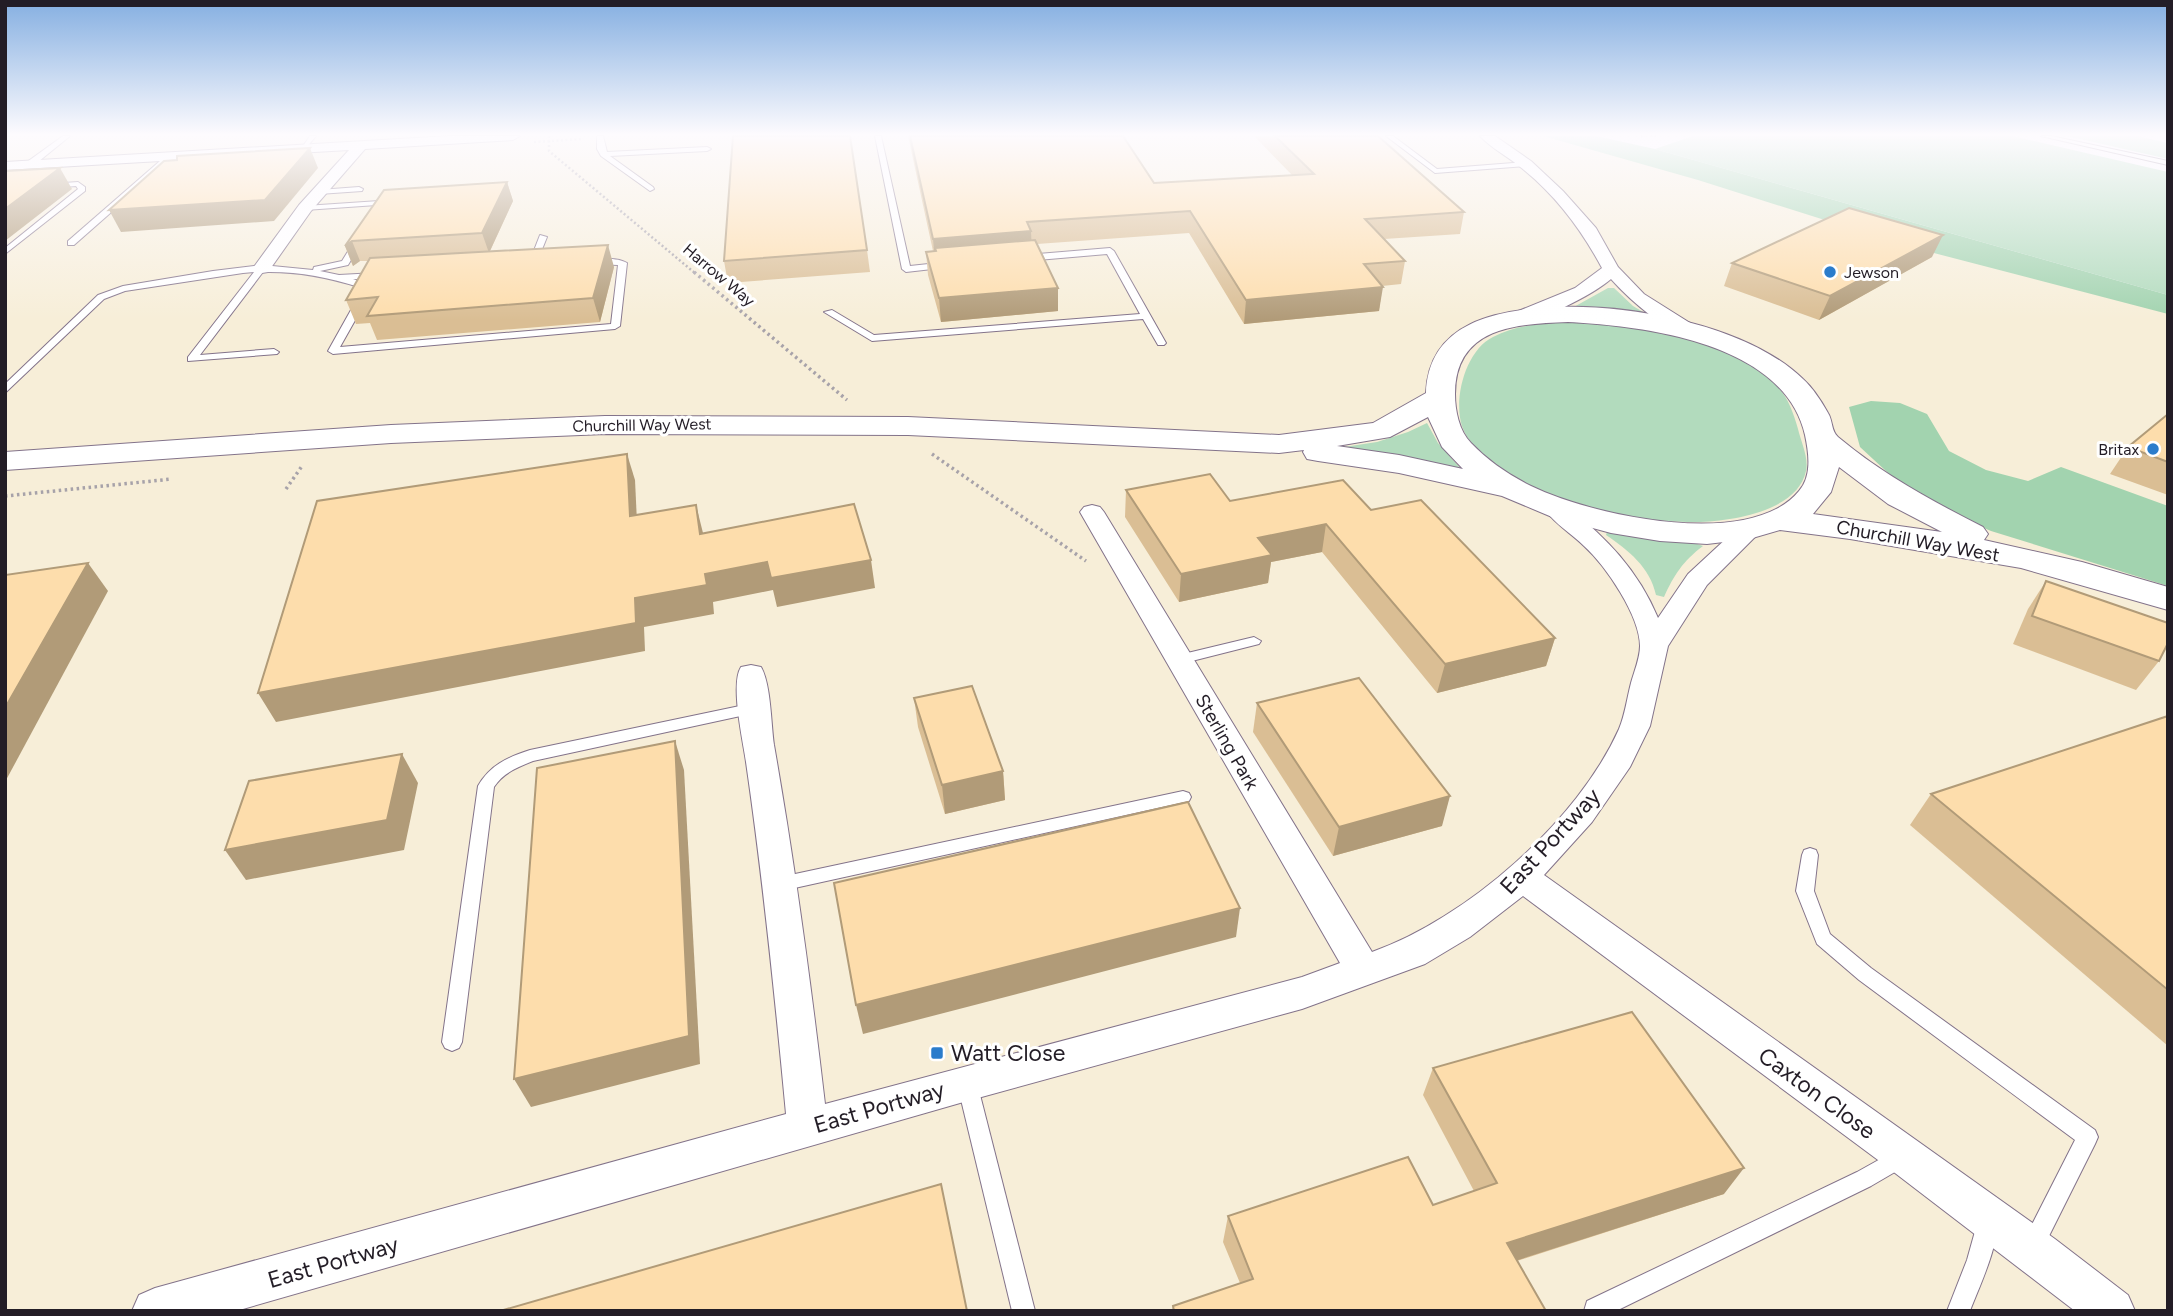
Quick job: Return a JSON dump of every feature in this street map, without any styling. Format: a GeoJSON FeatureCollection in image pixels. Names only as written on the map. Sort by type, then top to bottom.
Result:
{"type":"FeatureCollection","features":[{"type":"Feature","properties":{"kind":"main road","name":"Churchill Way West"},"geometry":{"type":"LineString","coordinates":[[1514,491],[1458,448],[1442,420],[1440,387],[1450,358],[1466,336],[1523,316],[1568,314],[1621,317],[1691,332],[1739,349],[1788,380],[1800,391],[1814,414],[1824,440],[1825,463],[1813,498],[1766,524]]}},
{"type":"Feature","properties":{"kind":"main road","name":"Churchill Way West"},"geometry":{"type":"LineString","coordinates":[[1279,444],[1379,431],[1439,398]]}},
{"type":"Feature","properties":{"kind":"main road","name":"Churchill Way West"},"geometry":{"type":"LineString","coordinates":[[5,461],[498,428],[696,424],[908,426],[1279,444],[1399,464],[1514,491],[1557,510],[1598,520],[1665,530],[1766,524],[1891,533],[2055,566]]}},
{"type":"Feature","properties":{"kind":"main road","name":"Churchill Way West"},"geometry":{"type":"LineString","coordinates":[[1824,440],[1870,477],[1928,513],[1970,534],[2055,566],[2168,599]]}},
{"type":"Feature","properties":{"kind":"street"},"geometry":{"type":"LineString","coordinates":[[261,268],[314,197]]}},
{"type":"Feature","properties":{"kind":"street"},"geometry":{"type":"LineString","coordinates":[[1561,197],[1590,231],[1611,269],[1638,298],[1691,332]]}},
{"type":"Feature","properties":{"kind":"street"},"geometry":{"type":"LineString","coordinates":[[1523,316],[1580,292],[1604,277],[1611,269]]}},
{"type":"Feature","properties":{"kind":"street"},"geometry":{"type":"LineString","coordinates":[[1557,510],[1612,557],[1626,575],[1646,615],[1654,646]]}},
{"type":"Feature","properties":{"kind":"street","name":"Sterling Park"},"geometry":{"type":"LineString","coordinates":[[1091,512],[1363,970]]}},
{"type":"Feature","properties":{"kind":"street"},"geometry":{"type":"LineString","coordinates":[[1654,646],[1697,580],[1766,524]]}},
{"type":"Feature","properties":{"kind":"street","name":"East Portway"},"geometry":{"type":"LineString","coordinates":[[155,1311],[808,1127],[1302,993],[1412,953],[1458,927],[1522,877],[1581,813],[1615,767],[1635,726],[1654,646]]}},
{"type":"Feature","properties":{"kind":"street"},"geometry":{"type":"LineString","coordinates":[[751,674],[781,884],[808,1127]]}},
{"type":"Feature","properties":{"kind":"street","name":"Caxton Close"},"geometry":{"type":"LineString","coordinates":[[1522,877],[1664,984],[1989,1216],[2112,1311]]}},
{"type":"Feature","properties":{"kind":"lane"},"geometry":{"type":"LineString","coordinates":[[5,252],[72,197]]}},
{"type":"Feature","properties":{"kind":"lane"},"geometry":{"type":"LineString","coordinates":[[71,243],[123,197]]}},
{"type":"Feature","properties":{"kind":"lane"},"geometry":{"type":"LineString","coordinates":[[891,197],[906,269],[960,264]]}},
{"type":"Feature","properties":{"kind":"lane"},"geometry":{"type":"LineString","coordinates":[[305,208],[397,201]]}},
{"type":"Feature","properties":{"kind":"lane"},"geometry":{"type":"LineString","coordinates":[[510,257],[536,255],[543,237]]}},
{"type":"Feature","properties":{"kind":"lane"},"geometry":{"type":"LineString","coordinates":[[309,271],[345,263],[359,241]]}},
{"type":"Feature","properties":{"kind":"lane"},"geometry":{"type":"LineString","coordinates":[[1015,259],[1110,251],[1161,343]]}},
{"type":"Feature","properties":{"kind":"lane"},"geometry":{"type":"LineString","coordinates":[[5,390],[101,297],[149,285],[261,268],[309,271],[342,277],[362,285],[366,292],[333,351],[615,326],[623,263],[581,263]]}},
{"type":"Feature","properties":{"kind":"lane"},"geometry":{"type":"LineString","coordinates":[[309,271],[376,266]]}},
{"type":"Feature","properties":{"kind":"lane"},"geometry":{"type":"LineString","coordinates":[[261,268],[192,359],[274,352]]}},
{"type":"Feature","properties":{"kind":"lane"},"geometry":{"type":"LineString","coordinates":[[342,277],[382,275]]}},
{"type":"Feature","properties":{"kind":"lane"},"geometry":{"type":"LineString","coordinates":[[829,312],[872,338],[1146,316]]}},
{"type":"Feature","properties":{"kind":"lane"},"geometry":{"type":"LineString","coordinates":[[1180,659],[1254,641]]}},
{"type":"Feature","properties":{"kind":"lane"},"geometry":{"type":"LineString","coordinates":[[452,1042],[478,827],[486,786],[493,775],[511,763],[530,756],[754,708]]}},
{"type":"Feature","properties":{"kind":"lane"},"geometry":{"type":"LineString","coordinates":[[781,884],[1183,797]]}},
{"type":"Feature","properties":{"kind":"lane"},"geometry":{"type":"LineString","coordinates":[[1810,855],[1805,891],[1823,939],[1865,974],[2088,1137],[2032,1248]]}},
{"type":"Feature","properties":{"kind":"lane"},"geometry":{"type":"LineString","coordinates":[[967,1083],[1024,1311]]}},
{"type":"Feature","properties":{"kind":"lane"},"geometry":{"type":"LineString","coordinates":[[1595,1309],[1864,1179],[1904,1155]]}},
{"type":"Feature","properties":{"kind":"lane"},"geometry":{"type":"LineString","coordinates":[[1958,1311],[1978,1260],[1989,1216]]}},
{"type":"Feature","properties":{"kind":"path","name":"Harrow Way"},"geometry":{"type":"LineString","coordinates":[[605,197],[851,403]]}},
{"type":"Feature","properties":{"kind":"path"},"geometry":{"type":"LineString","coordinates":[[908,426],[913,441],[1087,562]]}},
{"type":"Feature","properties":{"kind":"path"},"geometry":{"type":"LineString","coordinates":[[286,489],[302,465]]}},
{"type":"Feature","properties":{"kind":"shaded area"},"geometry":{"type":"Polygon","coordinates":[[[5,197],[1798,197],[2168,306],[2168,1311],[5,1311],[5,197]]]}},
{"type":"Feature","properties":{"kind":"green space"},"geometry":{"type":"Polygon","coordinates":[[[1753,197],[1825,197],[2168,295],[2168,314],[1907,246],[1753,197]]]}},
{"type":"Feature","properties":{"kind":"green space"},"geometry":{"type":"Polygon","coordinates":[[[1825,197],[2168,197],[2168,295],[1825,197]]]}},
{"type":"Feature","properties":{"kind":"green space"},"geometry":{"type":"Polygon","coordinates":[[[1608,288],[1614,288],[1633,306],[1650,316],[1572,308],[1608,288]]]}},
{"type":"Feature","properties":{"kind":"green space"},"geometry":{"type":"Polygon","coordinates":[[[1586,321],[1657,332],[1703,343],[1726,351],[1767,376],[1779,387],[1787,400],[1806,455],[1807,466],[1800,486],[1774,506],[1738,518],[1702,522],[1664,521],[1616,515],[1569,503],[1525,484],[1492,463],[1469,440],[1460,415],[1459,402],[1464,376],[1476,352],[1493,337],[1515,328],[1586,321]]]}},
{"type":"Feature","properties":{"kind":"green space"},"geometry":{"type":"Polygon","coordinates":[[[1871,401],[1900,403],[1927,414],[1949,451],[1986,470],[2028,481],[2061,467],[2168,506],[2168,586],[1991,531],[1938,508],[1900,484],[1860,447],[1849,407],[1871,401]]]}},
{"type":"Feature","properties":{"kind":"green space"},"geometry":{"type":"Polygon","coordinates":[[[1427,423],[1438,443],[1461,469],[1337,448],[1377,442],[1427,423]]]}},
{"type":"Feature","properties":{"kind":"green space"},"geometry":{"type":"Polygon","coordinates":[[[1607,532],[1703,546],[1680,569],[1664,597],[1656,595],[1643,568],[1630,553],[1606,535],[1607,532]]]}},
{"type":"Feature","properties":{"kind":"building"},"geometry":{"type":"Polygon","coordinates":[[[5,197],[21,197],[5,209],[5,197]]]}},
{"type":"Feature","properties":{"kind":"building"},"geometry":{"type":"Polygon","coordinates":[[[123,197],[267,197],[265,200],[109,210],[123,197]]]}},
{"type":"Feature","properties":{"kind":"building"},"geometry":{"type":"Polygon","coordinates":[[[379,197],[499,197],[482,233],[352,241],[345,246],[379,197]]]}},
{"type":"Feature","properties":{"kind":"building"},"geometry":{"type":"Polygon","coordinates":[[[729,197],[859,197],[867,250],[724,261],[729,197]]]}},
{"type":"Feature","properties":{"kind":"building"},"geometry":{"type":"Polygon","coordinates":[[[924,197],[1447,197],[1464,212],[1365,219],[1405,261],[1364,264],[1383,287],[1246,300],[1190,211],[1027,222],[1031,231],[933,239],[924,197]]]}},
{"type":"Feature","properties":{"kind":"building"},"geometry":{"type":"Polygon","coordinates":[[[1849,208],[1943,235],[1830,296],[1732,263],[1849,208]]]}},
{"type":"Feature","properties":{"kind":"building"},"geometry":{"type":"Polygon","coordinates":[[[1035,240],[1058,288],[939,298],[926,252],[936,251],[935,248],[1035,240]]]}},
{"type":"Feature","properties":{"kind":"building"},"geometry":{"type":"Polygon","coordinates":[[[608,245],[593,298],[367,316],[378,297],[346,300],[370,258],[608,245]]]}},
{"type":"Feature","properties":{"kind":"building"},"geometry":{"type":"Polygon","coordinates":[[[2168,414],[2168,462],[2128,447],[2168,414]]]}},
{"type":"Feature","properties":{"kind":"building"},"geometry":{"type":"Polygon","coordinates":[[[627,454],[630,516],[696,505],[700,534],[854,504],[871,560],[771,578],[767,562],[705,574],[707,585],[635,598],[636,623],[258,693],[317,501],[627,454]]]}},
{"type":"Feature","properties":{"kind":"building"},"geometry":{"type":"Polygon","coordinates":[[[1210,474],[1230,501],[1343,480],[1371,510],[1421,500],[1555,638],[1445,664],[1326,524],[1258,538],[1272,555],[1181,574],[1126,490],[1210,474]]]}},
{"type":"Feature","properties":{"kind":"building"},"geometry":{"type":"Polygon","coordinates":[[[88,563],[5,708],[5,575],[88,563]]]}},
{"type":"Feature","properties":{"kind":"building"},"geometry":{"type":"Polygon","coordinates":[[[2046,581],[2168,623],[2168,643],[2159,661],[2032,616],[2046,581]]]}},
{"type":"Feature","properties":{"kind":"building"},"geometry":{"type":"Polygon","coordinates":[[[1359,678],[1450,796],[1339,827],[1257,703],[1359,678]]]}},
{"type":"Feature","properties":{"kind":"building"},"geometry":{"type":"Polygon","coordinates":[[[972,686],[1003,771],[942,785],[914,698],[972,686]]]}},
{"type":"Feature","properties":{"kind":"building"},"geometry":{"type":"Polygon","coordinates":[[[2168,716],[2168,990],[1931,794],[2168,716]]]}},
{"type":"Feature","properties":{"kind":"building"},"geometry":{"type":"Polygon","coordinates":[[[675,741],[689,1036],[514,1079],[537,768],[675,741]]]}},
{"type":"Feature","properties":{"kind":"building"},"geometry":{"type":"Polygon","coordinates":[[[402,754],[387,820],[225,850],[249,781],[402,754]]]}},
{"type":"Feature","properties":{"kind":"building"},"geometry":{"type":"Polygon","coordinates":[[[1188,802],[1240,908],[856,1005],[834,883],[1188,802]]]}},
{"type":"Feature","properties":{"kind":"building"},"geometry":{"type":"Polygon","coordinates":[[[1632,1012],[1744,1168],[1507,1243],[1546,1311],[1174,1311],[1173,1306],[1253,1279],[1228,1216],[1408,1157],[1433,1205],[1497,1183],[1433,1068],[1632,1012]]]}},
{"type":"Feature","properties":{"kind":"building"},"geometry":{"type":"Polygon","coordinates":[[[941,1184],[967,1311],[500,1311],[941,1184]]]}},
{"type":"Feature","properties":{"kind":"place","name":"Jewson"},"geometry":{"type":"Point","coordinates":[1830,272]}},
{"type":"Feature","properties":{"kind":"place","name":"Britax"},"geometry":{"type":"Point","coordinates":[2153,449]}},
{"type":"Feature","properties":{"kind":"place","name":"Watt Close"},"geometry":{"type":"Point","coordinates":[937,1053]}}]}
